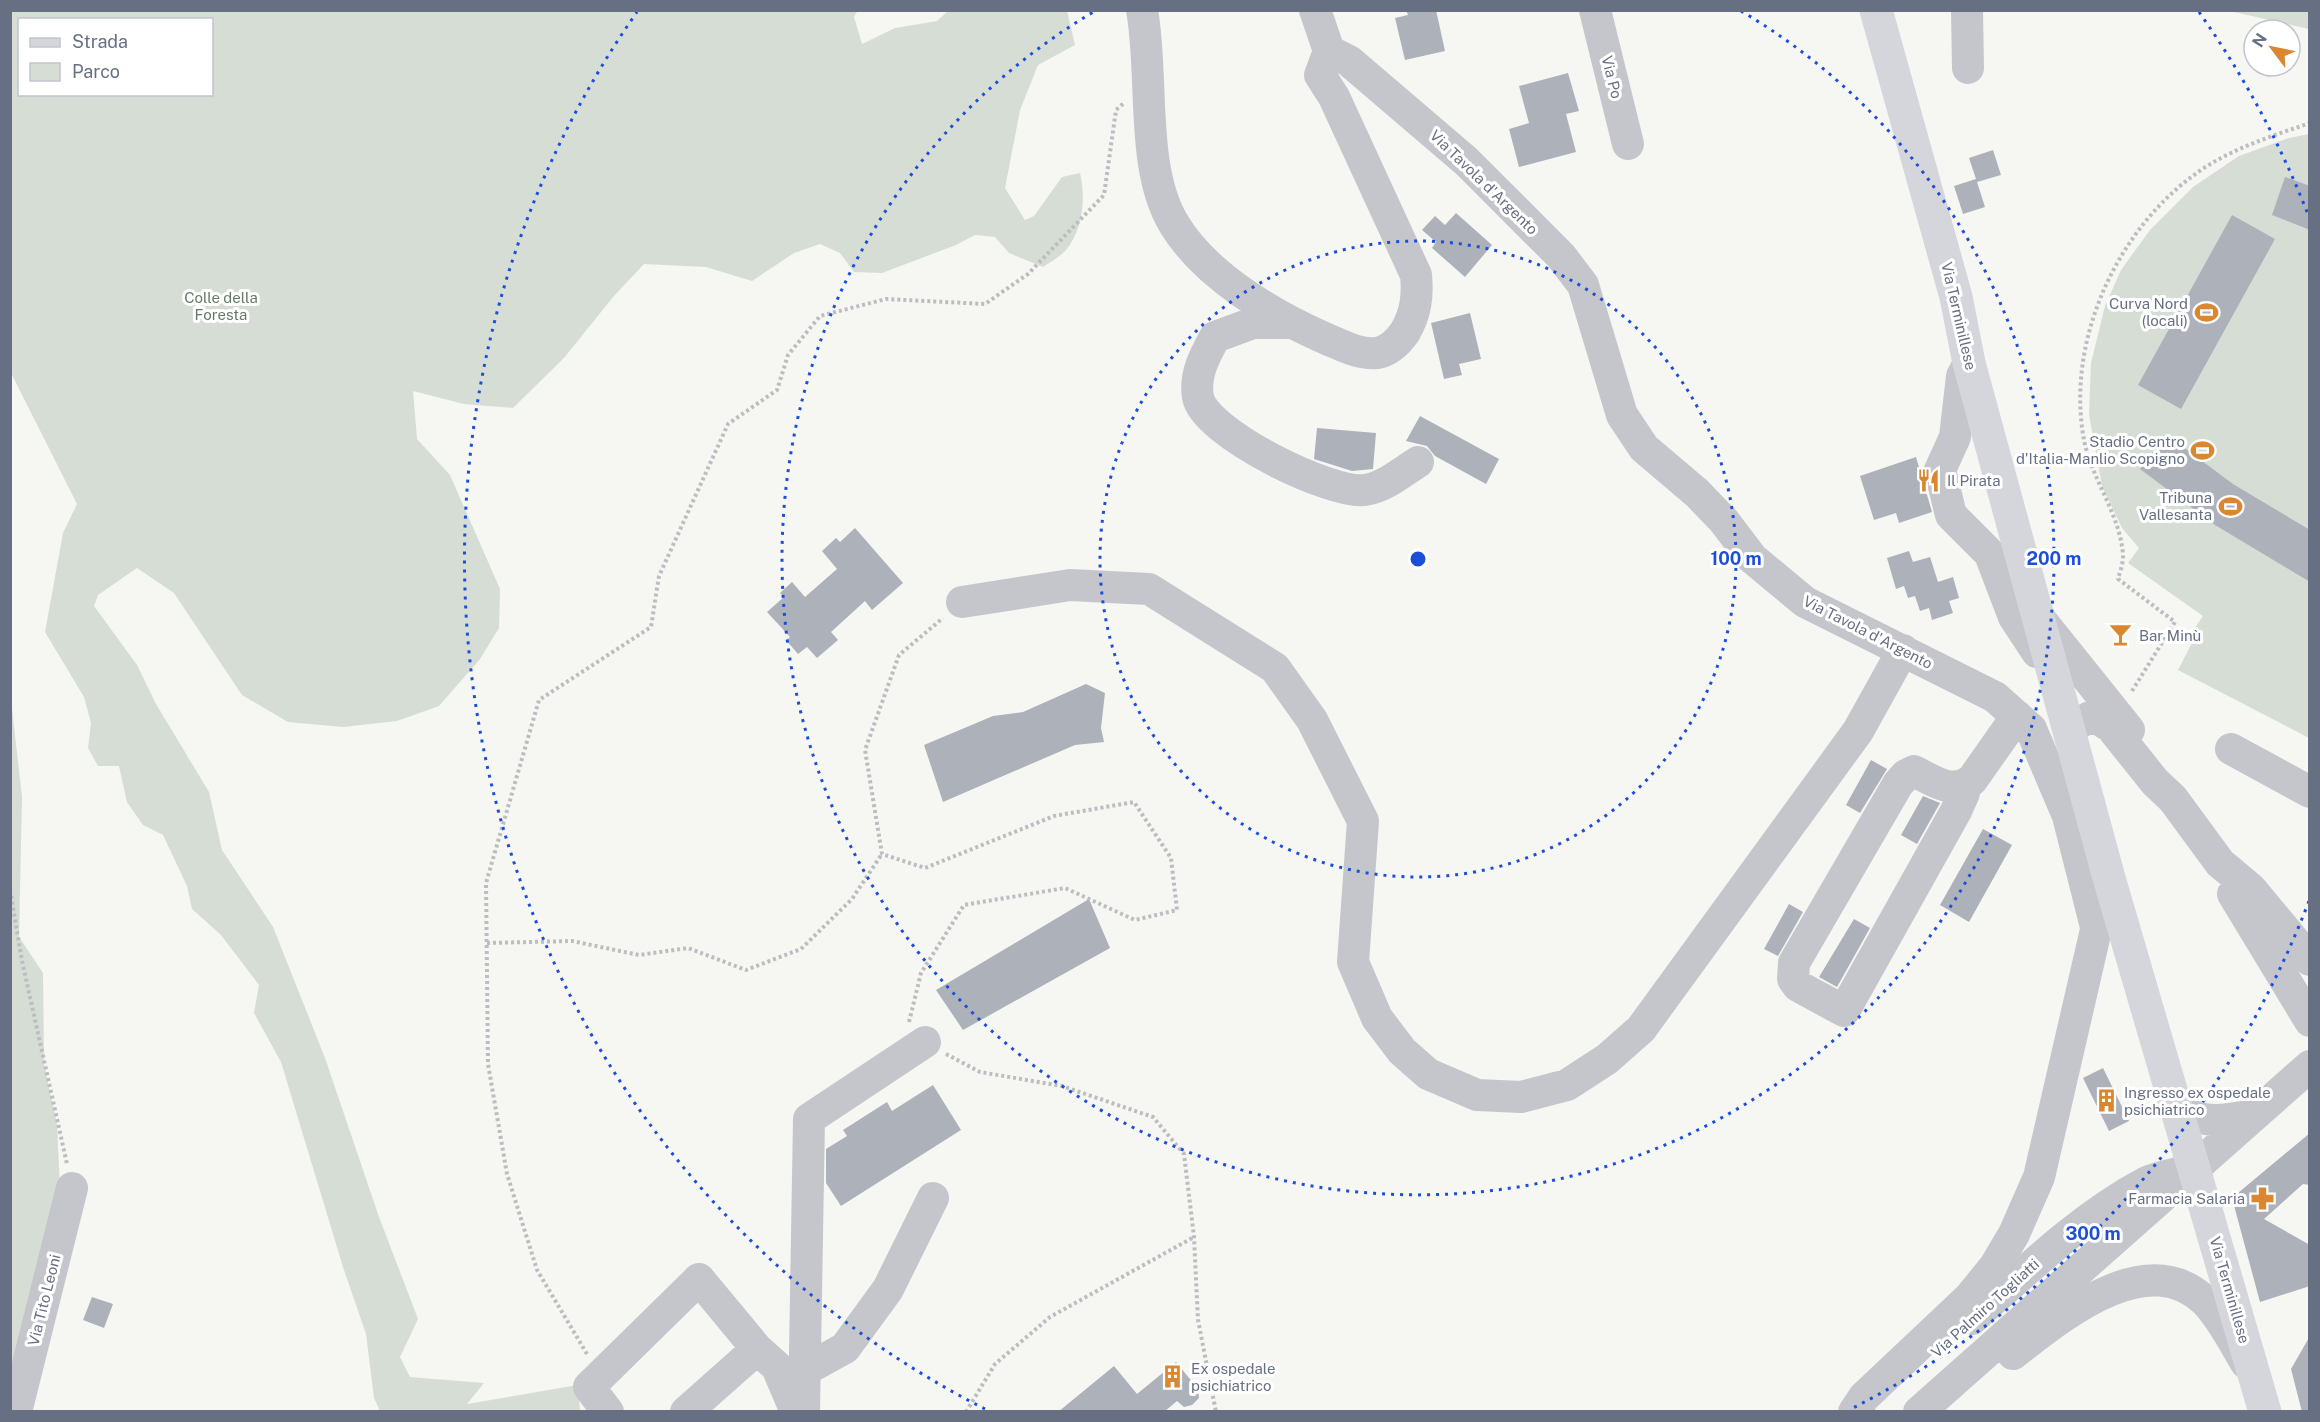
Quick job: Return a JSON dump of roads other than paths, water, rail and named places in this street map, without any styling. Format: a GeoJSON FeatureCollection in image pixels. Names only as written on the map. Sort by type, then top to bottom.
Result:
{"type":"FeatureCollection","features":[{"type":"Feature","properties":{"kind":"main road","name":"Via Terminillese"},"geometry":{"type":"LineString","coordinates":[[1876,10],[1956,297],[1969,363],[2109,878],[2265,1412]]}},
{"type":"Feature","properties":{"kind":"street"},"geometry":{"type":"LineString","coordinates":[[1142,10],[1148,43],[1153,158],[1160,197],[1175,226],[1202,258],[1251,300],[1289,323],[1353,350],[1377,352],[1398,343],[1409,325],[1418,298],[1416,275],[1334,97],[1320,75],[1329,51],[1315,10]]}},
{"type":"Feature","properties":{"kind":"street","name":"Via Po"},"geometry":{"type":"LineString","coordinates":[[1595,10],[1628,144]]}},
{"type":"Feature","properties":{"kind":"street"},"geometry":{"type":"LineString","coordinates":[[1967,10],[1968,68]]}},
{"type":"Feature","properties":{"kind":"street","name":"Via Tavola d'Argento"},"geometry":{"type":"LineString","coordinates":[[1329,51],[1349,61],[1389,93],[1466,162],[1561,256],[1583,285],[1622,415],[1644,448],[1697,493],[1725,521],[1752,558],[1805,602],[1995,697],[2031,729],[2068,816],[2096,927]]}},
{"type":"Feature","properties":{"kind":"street"},"geometry":{"type":"LineString","coordinates":[[1289,323],[1253,323],[1215,337],[1200,366],[1198,398],[1206,413],[1230,436],[1254,450],[1292,468],[1343,487],[1365,490],[1388,482],[1418,462]]}},
{"type":"Feature","properties":{"kind":"street"},"geometry":{"type":"LineString","coordinates":[[1969,363],[1962,376],[1954,437],[1940,470],[1951,515],[1990,554],[2014,617],[2028,641],[2037,652],[2045,636],[2165,776],[2173,798]]}},
{"type":"Feature","properties":{"kind":"street"},"geometry":{"type":"LineString","coordinates":[[962,602],[1070,585],[1149,589],[1275,668],[1312,720],[1363,821],[1353,962],[1377,1018],[1402,1051],[1428,1074],[1477,1095],[1521,1097],[1567,1085],[1607,1059],[1641,1029],[1858,731],[1903,650]]}},
{"type":"Feature","properties":{"kind":"street"},"geometry":{"type":"LineString","coordinates":[[1963,786],[1964,793],[1956,811],[1844,1011],[1798,986],[1793,979],[1794,963],[1906,774],[1914,771],[1949,788],[1963,786],[1972,780],[2017,716]]}},
{"type":"Feature","properties":{"kind":"street"},"geometry":{"type":"LineString","coordinates":[[2070,728],[2085,718],[2097,718],[2105,722],[2155,782],[2173,798],[2220,863],[2232,892],[2310,1021]]}},
{"type":"Feature","properties":{"kind":"street"},"geometry":{"type":"LineString","coordinates":[[2231,749],[2310,792]]}},
{"type":"Feature","properties":{"kind":"street"},"geometry":{"type":"LineString","coordinates":[[2220,863],[2251,889],[2310,960]]}},
{"type":"Feature","properties":{"kind":"street"},"geometry":{"type":"LineString","coordinates":[[1854,1412],[1864,1397],[1970,1298],[1995,1266],[2014,1234],[2039,1177],[2109,878]]}},
{"type":"Feature","properties":{"kind":"street"},"geometry":{"type":"LineString","coordinates":[[804,1412],[809,1119],[925,1042]]}},
{"type":"Feature","properties":{"kind":"street"},"geometry":{"type":"LineString","coordinates":[[1918,1412],[2310,1066]]}},
{"type":"Feature","properties":{"kind":"street"},"geometry":{"type":"LineString","coordinates":[[2177,1110],[2198,1119],[2217,1122],[2255,1115]]}},
{"type":"Feature","properties":{"kind":"street","name":"Via Palmiro Togliatti"},"geometry":{"type":"LineString","coordinates":[[1869,1412],[2055,1245],[2149,1181],[2195,1168]]}},
{"type":"Feature","properties":{"kind":"street","name":"Via Tito Leoni"},"geometry":{"type":"LineString","coordinates":[[16,1412],[72,1188]]}},
{"type":"Feature","properties":{"kind":"street"},"geometry":{"type":"LineString","coordinates":[[805,1370],[845,1348],[888,1288],[933,1198]]}},
{"type":"Feature","properties":{"kind":"street"},"geometry":{"type":"LineString","coordinates":[[602,1400],[699,1279],[757,1349],[777,1367],[796,1412]]}},
{"type":"Feature","properties":{"kind":"street"},"geometry":{"type":"LineString","coordinates":[[1939,1412],[2085,1302],[2125,1284],[2157,1281],[2185,1287],[2206,1302],[2256,1378]]}},
{"type":"Feature","properties":{"kind":"street"},"geometry":{"type":"LineString","coordinates":[[687,1412],[757,1349]]}},
{"type":"Feature","properties":{"kind":"place","name":"Curva Nord (locali)"},"geometry":{"type":"Point","coordinates":[2206,312]}},
{"type":"Feature","properties":{"kind":"place","name":"Stadio Centro d'Italia-Manlio Scopigno"},"geometry":{"type":"Point","coordinates":[2203,450]}},
{"type":"Feature","properties":{"kind":"place","name":"Il Pirata"},"geometry":{"type":"Point","coordinates":[1929,480]}},
{"type":"Feature","properties":{"kind":"place","name":"Tribuna Vallesanta"},"geometry":{"type":"Point","coordinates":[2230,506]}},
{"type":"Feature","properties":{"kind":"place","name":"Bar Minù"},"geometry":{"type":"Point","coordinates":[2121,635]}},
{"type":"Feature","properties":{"kind":"place","name":"Ingresso ex ospedale psichiatrico"},"geometry":{"type":"Point","coordinates":[2106,1101]}},
{"type":"Feature","properties":{"kind":"place","name":"Farmacia Salaria"},"geometry":{"type":"Point","coordinates":[2263,1198]}},
{"type":"Feature","properties":{"kind":"place","name":"Ex ospedale psichiatrico"},"geometry":{"type":"Point","coordinates":[1173,1377]}},
{"type":"Feature","properties":{"kind":"park label","name":"Colle della Foresta"},"geometry":{"type":"Point","coordinates":[221,306]}}]}
